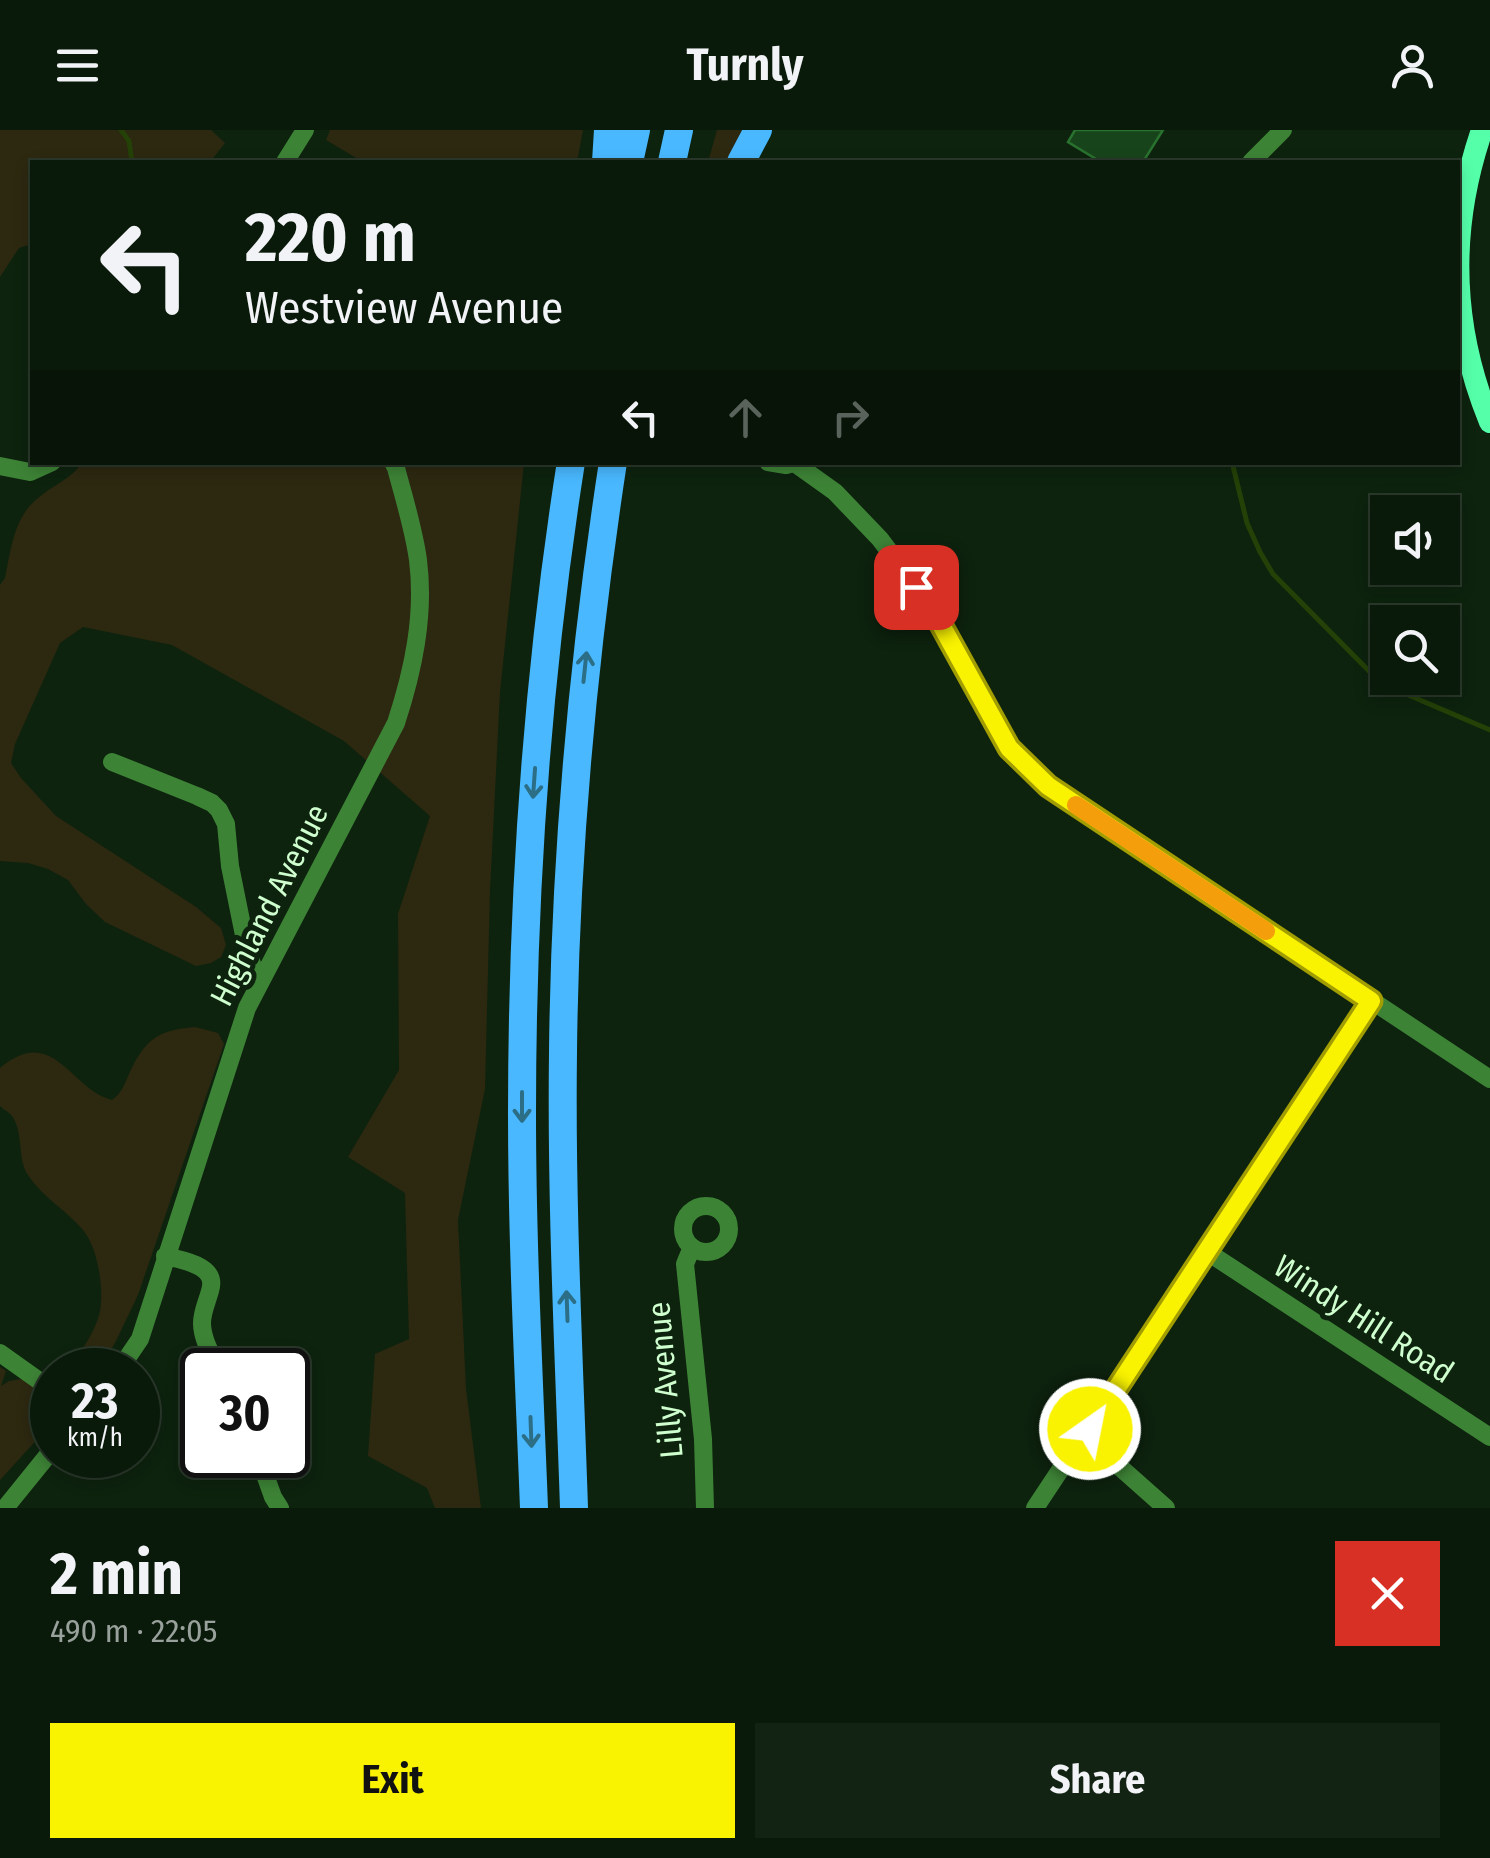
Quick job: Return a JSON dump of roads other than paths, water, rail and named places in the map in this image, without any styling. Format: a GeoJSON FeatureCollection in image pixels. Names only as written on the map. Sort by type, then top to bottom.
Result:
{"type":"FeatureCollection","features":[{"type":"Feature","properties":{"kind":"highway"},"geometry":{"type":"LineString","coordinates":[[606,160],[608,130]]}},
{"type":"Feature","properties":{"kind":"highway"},"geometry":{"type":"LineString","coordinates":[[629,160],[636,130]]}},
{"type":"Feature","properties":{"kind":"highway"},"geometry":{"type":"LineString","coordinates":[[672,160],[679,130]]}},
{"type":"Feature","properties":{"kind":"highway"},"geometry":{"type":"LineString","coordinates":[[742,160],[758,130]]}},
{"type":"Feature","properties":{"kind":"highway"},"geometry":{"type":"LineString","coordinates":[[534,1508],[522,1096],[525,940],[542,686],[571,465]]}},
{"type":"Feature","properties":{"kind":"highway"},"geometry":{"type":"LineString","coordinates":[[574,1508],[562,1135],[564,965],[581,710],[613,465]]}},
{"type":"Feature","properties":{"kind":"main road"},"geometry":{"type":"LineString","coordinates":[[1460,222],[1469,169],[1482,130]]}},
{"type":"Feature","properties":{"kind":"main road"},"geometry":{"type":"LineString","coordinates":[[1460,308],[1477,390],[1490,422]]}},
{"type":"Feature","properties":{"kind":"street"},"geometry":{"type":"LineString","coordinates":[[286,160],[306,130]]}},
{"type":"Feature","properties":{"kind":"street"},"geometry":{"type":"LineString","coordinates":[[1252,160],[1283,130]]}},
{"type":"Feature","properties":{"kind":"street"},"geometry":{"type":"LineString","coordinates":[[0,466],[30,472],[45,465]]}},
{"type":"Feature","properties":{"kind":"street","name":"Highland Avenue"},"geometry":{"type":"LineString","coordinates":[[133,1348],[140,1338],[247,1008],[396,723],[409,684],[419,633],[418,562],[394,465]]}},
{"type":"Feature","properties":{"kind":"street"},"geometry":{"type":"LineString","coordinates":[[796,465],[836,492],[880,539],[934,612],[1009,748],[1048,786],[1490,1080]]}},
{"type":"Feature","properties":{"kind":"street"},"geometry":{"type":"LineString","coordinates":[[112,762],[212,802],[219,810],[226,824],[246,950],[259,983]]}},
{"type":"Feature","properties":{"kind":"street"},"geometry":{"type":"LineString","coordinates":[[1035,1508],[1371,1001]]}},
{"type":"Feature","properties":{"kind":"street","name":"Lilly Avenue"},"geometry":{"type":"LineString","coordinates":[[692,1247],[685,1264],[703,1438],[705,1508]]}},
{"type":"Feature","properties":{"kind":"street","name":"Windy Hill Road"},"geometry":{"type":"LineString","coordinates":[[1206,1252],[1490,1437]]}},
{"type":"Feature","properties":{"kind":"street"},"geometry":{"type":"LineString","coordinates":[[165,1256],[200,1266],[211,1276],[202,1328],[210,1348]]}},
{"type":"Feature","properties":{"kind":"street"},"geometry":{"type":"LineString","coordinates":[[0,1352],[30,1374]]}},
{"type":"Feature","properties":{"kind":"street"},"geometry":{"type":"LineString","coordinates":[[1090,1429],[1095,1445],[1166,1508]]}},
{"type":"Feature","properties":{"kind":"street"},"geometry":{"type":"LineString","coordinates":[[6,1508],[30,1478]]}},
{"type":"Feature","properties":{"kind":"street"},"geometry":{"type":"LineString","coordinates":[[267,1478],[280,1508]]}},
{"type":"Feature","properties":{"kind":"waterway"},"geometry":{"type":"LineString","coordinates":[[121,130],[129,141],[132,160]]}},
{"type":"Feature","properties":{"kind":"waterway"},"geometry":{"type":"LineString","coordinates":[[1233,465],[1247,523],[1273,574],[1374,676],[1392,688],[1490,730]]}}]}
